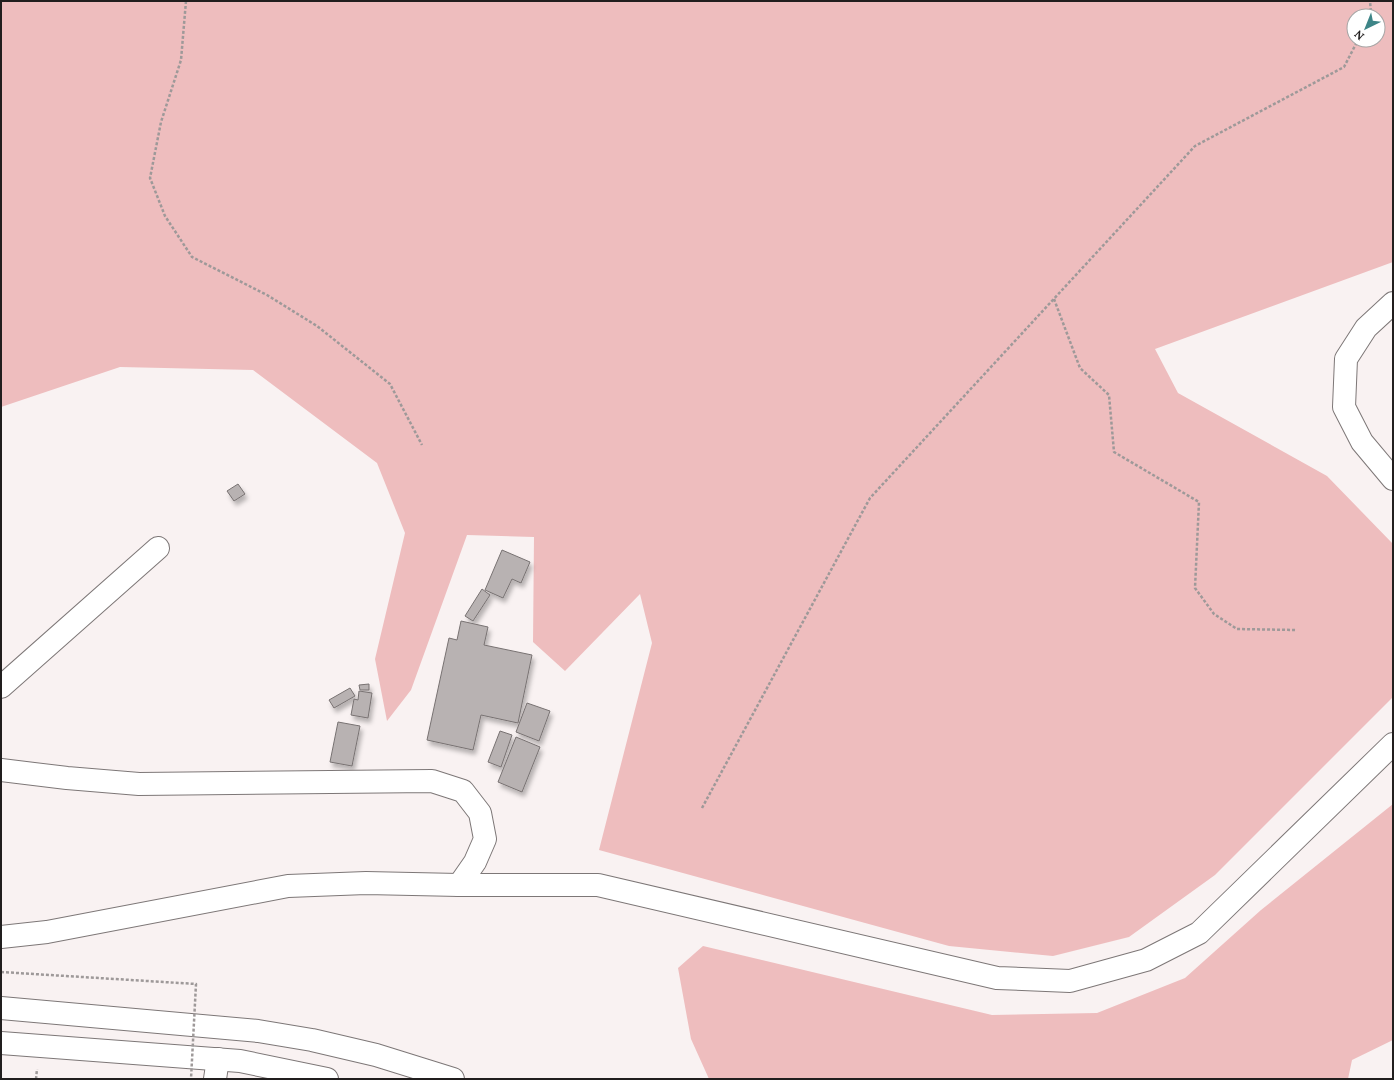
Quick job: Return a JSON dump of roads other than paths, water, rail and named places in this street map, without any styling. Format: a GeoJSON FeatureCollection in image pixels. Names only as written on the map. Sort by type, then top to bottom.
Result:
{"type":"FeatureCollection","features":[{"type":"Feature","properties":{"kind":"street"},"geometry":{"type":"LineString","coordinates":[[1393,303],[1366,328],[1346,359],[1344,407],[1362,442],[1393,479]]}},
{"type":"Feature","properties":{"kind":"street"},"geometry":{"type":"LineString","coordinates":[[1,687],[158,548]]}},
{"type":"Feature","properties":{"kind":"street"},"geometry":{"type":"LineString","coordinates":[[1,937],[46,932],[288,886],[358,883],[598,885],[997,978],[1070,981],[1146,960],[1199,933],[1393,744]]}},
{"type":"Feature","properties":{"kind":"street"},"geometry":{"type":"LineString","coordinates":[[1,770],[67,778],[139,784],[432,781],[463,791],[480,813],[485,839],[475,862],[459,885]]}},
{"type":"Feature","properties":{"kind":"street"},"geometry":{"type":"LineString","coordinates":[[1,1008],[258,1031],[348,1048],[453,1079]]}},
{"type":"Feature","properties":{"kind":"street"},"geometry":{"type":"LineString","coordinates":[[1,1043],[217,1069],[258,1064],[327,1079]]}}]}
